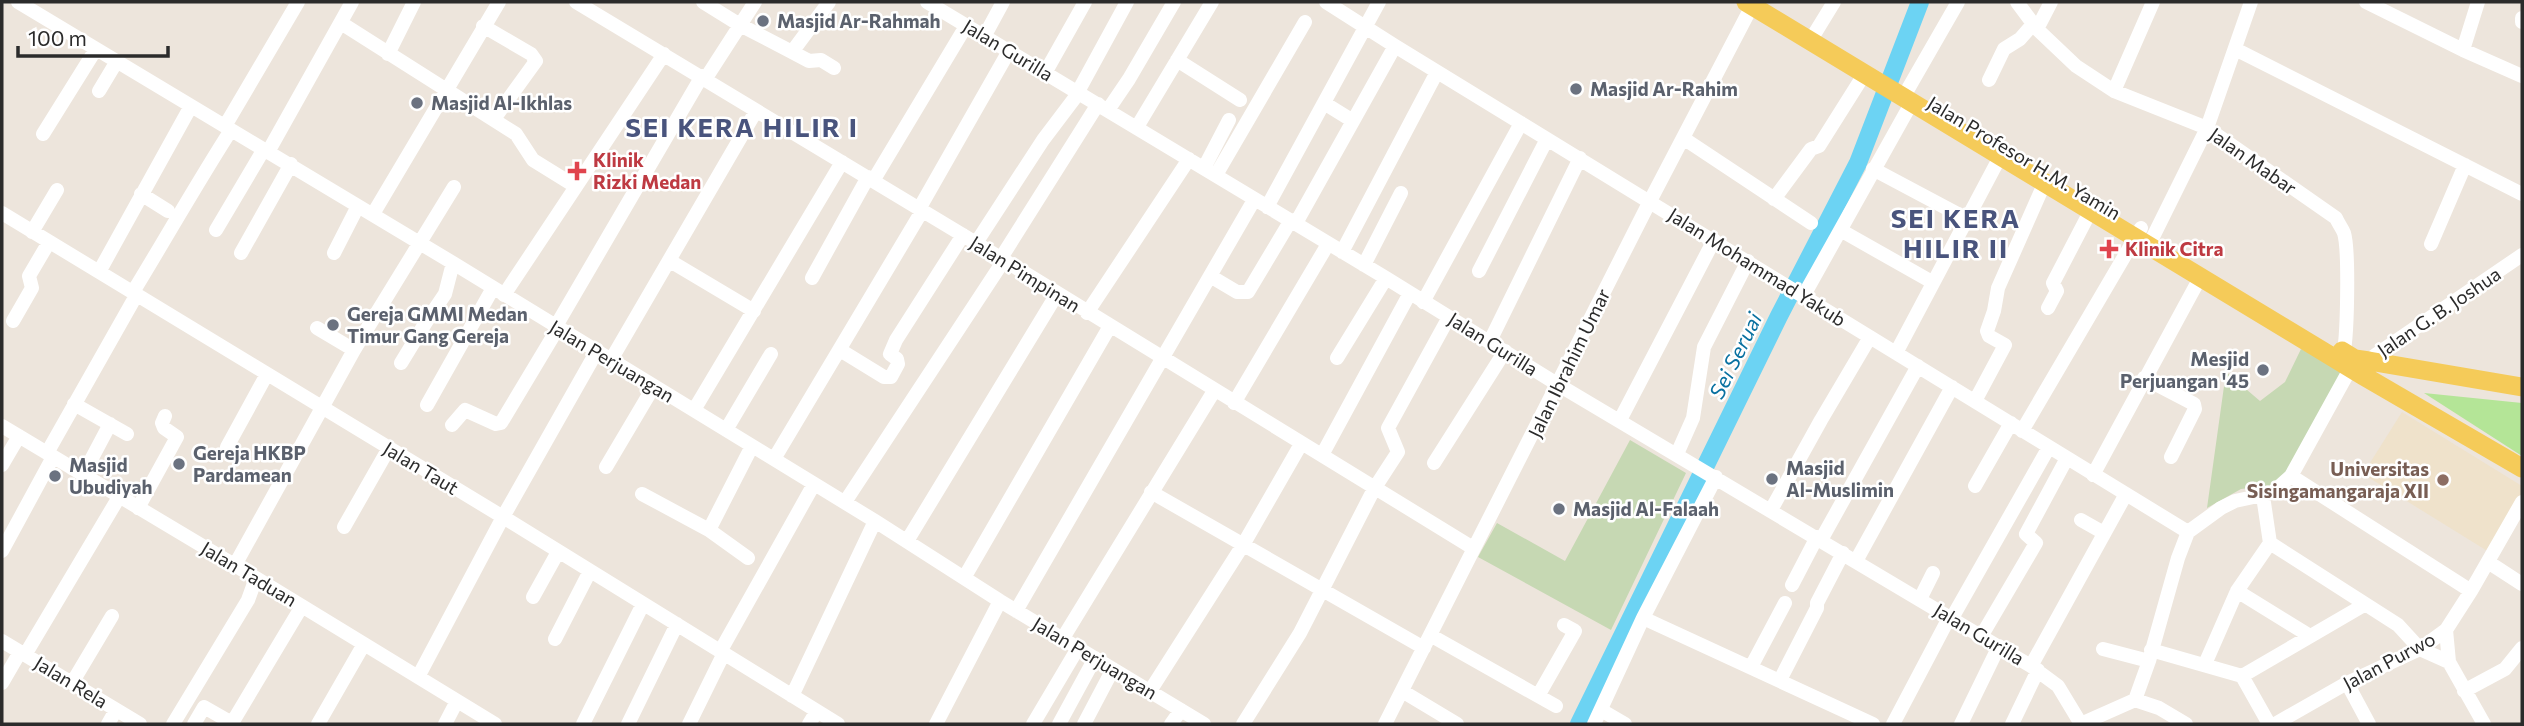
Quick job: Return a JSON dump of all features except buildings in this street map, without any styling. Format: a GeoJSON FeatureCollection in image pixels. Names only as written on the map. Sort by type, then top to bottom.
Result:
{"type":"FeatureCollection","features":[{"type":"Feature","properties":{"kind":"main road","name":"Jalan Profesor H.M. Yamin"},"geometry":{"type":"LineString","coordinates":[[1754,3],[1815,33],[1873,75]]}},
{"type":"Feature","properties":{"kind":"main road","name":"Jalan Profesor H.M. Yamin"},"geometry":{"type":"LineString","coordinates":[[1754,3],[2354,363]]}},
{"type":"Feature","properties":{"kind":"main road","name":"Jalan Profesor H.M. Yamin"},"geometry":{"type":"LineString","coordinates":[[1904,92],[2091,210],[2145,236],[2201,276],[2354,363],[2522,387]]}},
{"type":"Feature","properties":{"kind":"main road"},"geometry":{"type":"LineString","coordinates":[[2354,363],[2421,409],[2522,468]]}},
{"type":"Feature","properties":{"kind":"main road"},"geometry":{"type":"LineString","coordinates":[[2421,409],[2416,398],[2417,389],[2434,373]]}},
{"type":"Feature","properties":{"kind":"street","name":"Jalan Perjuangan"},"geometry":{"type":"LineString","coordinates":[[18,2],[291,164],[1204,724]]}},
{"type":"Feature","properties":{"kind":"street"},"geometry":{"type":"LineString","coordinates":[[2,551],[75,404],[298,2]]}},
{"type":"Feature","properties":{"kind":"street"},"geometry":{"type":"LineString","coordinates":[[216,230],[266,151],[352,2]]}},
{"type":"Feature","properties":{"kind":"street"},"geometry":{"type":"LineString","coordinates":[[388,54],[414,2]]}},
{"type":"Feature","properties":{"kind":"street"},"geometry":{"type":"LineString","coordinates":[[373,214],[499,2]]}},
{"type":"Feature","properties":{"kind":"street","name":"Jalan Pimpinan"},"geometry":{"type":"LineString","coordinates":[[576,2],[704,77],[1473,548]]}},
{"type":"Feature","properties":{"kind":"street"},"geometry":{"type":"LineString","coordinates":[[703,2],[740,25],[809,61],[821,60],[834,68]]}},
{"type":"Feature","properties":{"kind":"street"},"geometry":{"type":"LineString","coordinates":[[452,425],[466,410],[496,424],[501,423],[704,77],[755,2]]}},
{"type":"Feature","properties":{"kind":"street"},"geometry":{"type":"LineString","coordinates":[[792,52],[829,2]]}},
{"type":"Feature","properties":{"kind":"street","name":"Jalan Gurilla"},"geometry":{"type":"LineString","coordinates":[[927,2],[1558,384],[1982,635],[2058,686],[2081,724]]}},
{"type":"Feature","properties":{"kind":"street"},"geometry":{"type":"LineString","coordinates":[[984,37],[1003,2]]}},
{"type":"Feature","properties":{"kind":"street"},"geometry":{"type":"LineString","coordinates":[[1045,73],[1085,2]]}},
{"type":"Feature","properties":{"kind":"street"},"geometry":{"type":"LineString","coordinates":[[840,350],[884,377],[891,377],[898,362],[890,353],[896,340],[1077,92],[1127,2]]}},
{"type":"Feature","properties":{"kind":"street"},"geometry":{"type":"LineString","coordinates":[[845,502],[1103,107],[1129,79],[1174,2]]}},
{"type":"Feature","properties":{"kind":"street"},"geometry":{"type":"LineString","coordinates":[[1136,127],[1212,2]]}},
{"type":"Feature","properties":{"kind":"street","name":"Jalan Mohammad Yakub"},"geometry":{"type":"LineString","coordinates":[[1326,2],[2188,532]]}},
{"type":"Feature","properties":{"kind":"street"},"geometry":{"type":"LineString","coordinates":[[1016,611],[1161,358],[1210,276],[1261,204],[1324,103],[1379,2]]}},
{"type":"Feature","properties":{"kind":"street"},"geometry":{"type":"LineString","coordinates":[[1815,33],[1834,2]]}},
{"type":"Feature","properties":{"kind":"street"},"geometry":{"type":"LineString","coordinates":[[1801,293],[1842,231],[1873,169],[1904,92],[1958,2]]}},
{"type":"Feature","properties":{"kind":"street","name":"Jalan Mabar"},"geometry":{"type":"LineString","coordinates":[[2017,2],[2035,26],[2076,66],[2114,91],[2207,128],[2336,218],[2344,232],[2346,247],[2354,363]]}},
{"type":"Feature","properties":{"kind":"street"},"geometry":{"type":"LineString","coordinates":[[1989,80],[2004,49],[2035,26],[2051,2]]}},
{"type":"Feature","properties":{"kind":"street"},"geometry":{"type":"LineString","coordinates":[[1975,486],[2145,236],[2207,128],[2251,2]]}},
{"type":"Feature","properties":{"kind":"street"},"geometry":{"type":"LineString","coordinates":[[2366,2],[2522,76]]}},
{"type":"Feature","properties":{"kind":"street"},"geometry":{"type":"LineString","coordinates":[[2463,50],[2478,2]]}},
{"type":"Feature","properties":{"kind":"street","name":"Jalan Ibrahim Umar"},"geometry":{"type":"LineString","coordinates":[[1385,724],[1650,201],[1754,3]]}},
{"type":"Feature","properties":{"kind":"street"},"geometry":{"type":"LineString","coordinates":[[2114,91],[2146,4]]}},
{"type":"Feature","properties":{"kind":"street"},"geometry":{"type":"LineString","coordinates":[[1210,172],[1305,22]]}},
{"type":"Feature","properties":{"kind":"street"},"geometry":{"type":"LineString","coordinates":[[341,23],[516,134],[533,160],[575,186]]}},
{"type":"Feature","properties":{"kind":"street"},"geometry":{"type":"LineString","coordinates":[[483,26],[531,54],[536,61],[494,119]]}},
{"type":"Feature","properties":{"kind":"street"},"geometry":{"type":"LineString","coordinates":[[812,278],[966,26]]}},
{"type":"Feature","properties":{"kind":"street"},"geometry":{"type":"LineString","coordinates":[[1210,276],[1237,292],[1248,292],[1293,222],[1395,46]]}},
{"type":"Feature","properties":{"kind":"street"},"geometry":{"type":"LineString","coordinates":[[43,134],[96,49]]}},
{"type":"Feature","properties":{"kind":"street"},"geometry":{"type":"LineString","coordinates":[[2235,49],[2522,194]]}},
{"type":"Feature","properties":{"kind":"street"},"geometry":{"type":"LineString","coordinates":[[774,460],[921,210],[1009,51]]}},
{"type":"Feature","properties":{"kind":"street"},"geometry":{"type":"LineString","coordinates":[[427,405],[498,291],[575,186],[664,54]]}},
{"type":"Feature","properties":{"kind":"street"},"geometry":{"type":"LineString","coordinates":[[1177,60],[1240,100]]}},
{"type":"Feature","properties":{"kind":"street"},"geometry":{"type":"LineString","coordinates":[[99,91],[117,61]]}},
{"type":"Feature","properties":{"kind":"street"},"geometry":{"type":"LineString","coordinates":[[1342,252],[1437,72]]}},
{"type":"Feature","properties":{"kind":"street"},"geometry":{"type":"LineString","coordinates":[[1774,199],[1811,149],[1821,142],[1873,75]]}},
{"type":"Feature","properties":{"kind":"street"},"geometry":{"type":"LineString","coordinates":[[1324,103],[1353,121]]}},
{"type":"Feature","properties":{"kind":"street"},"geometry":{"type":"LineString","coordinates":[[99,272],[191,106]]}},
{"type":"Feature","properties":{"kind":"street"},"geometry":{"type":"LineString","coordinates":[[611,360],[756,111]]}},
{"type":"Feature","properties":{"kind":"street"},"geometry":{"type":"LineString","coordinates":[[1210,172],[1229,120]]}},
{"type":"Feature","properties":{"kind":"street"},"geometry":{"type":"LineString","coordinates":[[1423,302],[1521,123]]}},
{"type":"Feature","properties":{"kind":"street"},"geometry":{"type":"LineString","coordinates":[[1683,138],[1811,223]]}},
{"type":"Feature","properties":{"kind":"street"},"geometry":{"type":"LineString","coordinates":[[1479,271],[1547,139]]}},
{"type":"Feature","properties":{"kind":"street"},"geometry":{"type":"LineString","coordinates":[[1896,353],[2001,155]]}},
{"type":"Feature","properties":{"kind":"street"},"geometry":{"type":"LineString","coordinates":[[1490,341],[1580,158]]}},
{"type":"Feature","properties":{"kind":"street"},"geometry":{"type":"LineString","coordinates":[[1087,313],[1189,159]]}},
{"type":"Feature","properties":{"kind":"street"},"geometry":{"type":"LineString","coordinates":[[694,411],[842,162]]}},
{"type":"Feature","properties":{"kind":"street"},"geometry":{"type":"LineString","coordinates":[[241,253],[291,164]]}},
{"type":"Feature","properties":{"kind":"street"},"geometry":{"type":"LineString","coordinates":[[2431,244],[2465,165]]}},
{"type":"Feature","properties":{"kind":"street"},"geometry":{"type":"LineString","coordinates":[[1873,169],[1966,219]]}},
{"type":"Feature","properties":{"kind":"street"},"geometry":{"type":"LineString","coordinates":[[1975,401],[2005,345],[1990,336],[1987,331],[1998,288],[2045,182]]}},
{"type":"Feature","properties":{"kind":"street"},"geometry":{"type":"LineString","coordinates":[[235,565],[354,350],[454,187]]}},
{"type":"Feature","properties":{"kind":"street"},"geometry":{"type":"LineString","coordinates":[[32,232],[57,190]]}},
{"type":"Feature","properties":{"kind":"street"},"geometry":{"type":"LineString","coordinates":[[1364,265],[1401,193]]}},
{"type":"Feature","properties":{"kind":"street"},"geometry":{"type":"LineString","coordinates":[[141,194],[168,211]]}},
{"type":"Feature","properties":{"kind":"street"},"geometry":{"type":"LineString","coordinates":[[334,253],[358,206]]}},
{"type":"Feature","properties":{"kind":"street"},"geometry":{"type":"LineString","coordinates":[[2048,308],[2057,291],[2053,283],[2091,210]]}},
{"type":"Feature","properties":{"kind":"street","name":"Jalan Taut"},"geometry":{"type":"LineString","coordinates":[[2,213],[838,724]]}},
{"type":"Feature","properties":{"kind":"street"},"geometry":{"type":"LineString","coordinates":[[1842,231],[1932,282]]}},
{"type":"Feature","properties":{"kind":"street"},"geometry":{"type":"LineString","coordinates":[[1620,420],[1714,240]]}},
{"type":"Feature","properties":{"kind":"street"},"geometry":{"type":"LineString","coordinates":[[13,321],[32,288],[29,276],[49,242]]}},
{"type":"Feature","properties":{"kind":"street"},"geometry":{"type":"LineString","coordinates":[[1234,403],[1328,244]]}},
{"type":"Feature","properties":{"kind":"street","name":"Jalan G. B. Joshua"},"geometry":{"type":"LineString","coordinates":[[2354,363],[2522,255]]}},
{"type":"Feature","properties":{"kind":"street"},"geometry":{"type":"LineString","coordinates":[[670,261],[754,310]]}},
{"type":"Feature","properties":{"kind":"street"},"geometry":{"type":"LineString","coordinates":[[1682,457],[1693,418],[1704,347],[1748,261]]}},
{"type":"Feature","properties":{"kind":"street"},"geometry":{"type":"LineString","coordinates":[[401,363],[425,322],[445,295],[453,263]]}},
{"type":"Feature","properties":{"kind":"street"},"geometry":{"type":"LineString","coordinates":[[2093,475],[2201,276]]}},
{"type":"Feature","properties":{"kind":"street"},"geometry":{"type":"LineString","coordinates":[[1337,358],[1386,278]]}},
{"type":"Feature","properties":{"kind":"street"},"geometry":{"type":"LineString","coordinates":[[1322,456],[1410,293]]}},
{"type":"Feature","properties":{"kind":"street"},"geometry":{"type":"LineString","coordinates":[[907,541],[1057,294]]}},
{"type":"Feature","properties":{"kind":"street"},"geometry":{"type":"LineString","coordinates":[[1243,724],[1300,634],[1374,489],[1398,452],[1388,428],[1449,317]]}},
{"type":"Feature","properties":{"kind":"street"},"geometry":{"type":"LineString","coordinates":[[964,578],[1110,326]]}},
{"type":"Feature","properties":{"kind":"street"},"geometry":{"type":"LineString","coordinates":[[317,328],[354,350]]}},
{"type":"Feature","properties":{"kind":"street"},"geometry":{"type":"LineString","coordinates":[[1771,510],[1870,337]]}},
{"type":"Feature","properties":{"kind":"street"},"geometry":{"type":"LineString","coordinates":[[418,677],[503,517],[597,351]]}},
{"type":"Feature","properties":{"kind":"street"},"geometry":{"type":"LineString","coordinates":[[1434,463],[1505,351]]}},
{"type":"Feature","properties":{"kind":"street"},"geometry":{"type":"LineString","coordinates":[[726,430],[771,354]]}},
{"type":"Feature","properties":{"kind":"street"},"geometry":{"type":"LineString","coordinates":[[2135,700],[2188,532],[2228,504],[2248,497],[2263,496],[2278,489],[2291,476],[2354,363]]}},
{"type":"Feature","properties":{"kind":"street"},"geometry":{"type":"LineString","coordinates":[[1793,585],[1918,366]]}},
{"type":"Feature","properties":{"kind":"street"},"geometry":{"type":"LineString","coordinates":[[227,447],[267,374]]}},
{"type":"Feature","properties":{"kind":"street"},"geometry":{"type":"LineString","coordinates":[[2144,378],[2194,404],[2171,457]]}},
{"type":"Feature","properties":{"kind":"street"},"geometry":{"type":"LineString","coordinates":[[606,467],[654,386]]}},
{"type":"Feature","properties":{"kind":"street"},"geometry":{"type":"LineString","coordinates":[[1780,680],[1801,643],[1817,608],[1816,603],[1850,557],[1952,387]]}},
{"type":"Feature","properties":{"kind":"street"},"geometry":{"type":"LineString","coordinates":[[1063,638],[1214,391]]}},
{"type":"Feature","properties":{"kind":"street"},"geometry":{"type":"LineString","coordinates":[[75,404],[127,434]]}},
{"type":"Feature","properties":{"kind":"street"},"geometry":{"type":"LineString","coordinates":[[138,508],[177,437],[162,425],[165,416]]}},
{"type":"Feature","properties":{"kind":"street"},"geometry":{"type":"LineString","coordinates":[[83,475],[110,424]]}},
{"type":"Feature","properties":{"kind":"street","name":"Jalan Taduan"},"geometry":{"type":"LineString","coordinates":[[2,426],[495,724]]}},
{"type":"Feature","properties":{"kind":"street"},"geometry":{"type":"LineString","coordinates":[[2,465],[19,436]]}},
{"type":"Feature","properties":{"kind":"street"},"geometry":{"type":"LineString","coordinates":[[1150,691],[1243,545],[1301,444]]}},
{"type":"Feature","properties":{"kind":"street"},"geometry":{"type":"LineString","coordinates":[[709,530],[752,446]]}},
{"type":"Feature","properties":{"kind":"street"},"geometry":{"type":"LineString","coordinates":[[1894,724],[1951,617],[2049,447]]}},
{"type":"Feature","properties":{"kind":"street"},"geometry":{"type":"LineString","coordinates":[[344,527],[388,448]]}},
{"type":"Feature","properties":{"kind":"street"},"geometry":{"type":"LineString","coordinates":[[1982,635],[2036,543],[2026,534],[2067,458]]}},
{"type":"Feature","properties":{"kind":"street"},"geometry":{"type":"LineString","coordinates":[[1594,724],[1713,475]]}},
{"type":"Feature","properties":{"kind":"street"},"geometry":{"type":"LineString","coordinates":[[2291,476],[2471,592]]}},
{"type":"Feature","properties":{"kind":"street"},"geometry":{"type":"LineString","coordinates":[[689,724],[722,651],[814,484]]}},
{"type":"Feature","properties":{"kind":"street"},"geometry":{"type":"LineString","coordinates":[[1151,492],[1323,591],[1556,706]]}},
{"type":"Feature","properties":{"kind":"street"},"geometry":{"type":"LineString","coordinates":[[642,494],[709,530],[748,558]]}},
{"type":"Feature","properties":{"kind":"street"},"geometry":{"type":"LineString","coordinates":[[2012,724],[2034,668],[2126,494]]}},
{"type":"Feature","properties":{"kind":"street"},"geometry":{"type":"LineString","coordinates":[[2205,664],[2236,590],[2270,543],[2263,496]]}},
{"type":"Feature","properties":{"kind":"street"},"geometry":{"type":"LineString","coordinates":[[2,683],[119,497]]}},
{"type":"Feature","properties":{"kind":"street","name":"Jalan Purwo"},"geometry":{"type":"LineString","coordinates":[[2275,724],[2347,683],[2420,649],[2446,630],[2522,502]]}},
{"type":"Feature","properties":{"kind":"street"},"geometry":{"type":"LineString","coordinates":[[2081,520],[2104,533]]}},
{"type":"Feature","properties":{"kind":"street"},"geometry":{"type":"LineString","coordinates":[[792,696],[875,521]]}},
{"type":"Feature","properties":{"kind":"street"},"geometry":{"type":"LineString","coordinates":[[2270,543],[2398,625],[2420,649],[2449,662]]}},
{"type":"Feature","properties":{"kind":"street"},"geometry":{"type":"LineString","coordinates":[[533,597],[558,552]]}},
{"type":"Feature","properties":{"kind":"street"},"geometry":{"type":"LineString","coordinates":[[2488,562],[2522,584]]}},
{"type":"Feature","properties":{"kind":"street"},"geometry":{"type":"LineString","coordinates":[[555,639],[590,571]]}},
{"type":"Feature","properties":{"kind":"street"},"geometry":{"type":"LineString","coordinates":[[1920,599],[1933,573]]}},
{"type":"Feature","properties":{"kind":"street"},"geometry":{"type":"LineString","coordinates":[[173,724],[248,600],[256,578]]}},
{"type":"Feature","properties":{"kind":"street"},"geometry":{"type":"LineString","coordinates":[[2236,590],[2309,636]]}},
{"type":"Feature","properties":{"kind":"street"},"geometry":{"type":"LineString","coordinates":[[936,724],[1000,601]]}},
{"type":"Feature","properties":{"kind":"street"},"geometry":{"type":"LineString","coordinates":[[1751,667],[1785,603]]}},
{"type":"Feature","properties":{"kind":"street"},"geometry":{"type":"LineString","coordinates":[[583,724],[643,604]]}},
{"type":"Feature","properties":{"kind":"street"},"geometry":{"type":"LineString","coordinates":[[2242,676],[2364,605]]}},
{"type":"Feature","properties":{"kind":"street"},"geometry":{"type":"LineString","coordinates":[[194,724],[204,707],[232,723],[302,606]]}},
{"type":"Feature","properties":{"kind":"street"},"geometry":{"type":"LineString","coordinates":[[72,683],[112,616]]}},
{"type":"Feature","properties":{"kind":"street"},"geometry":{"type":"LineString","coordinates":[[1643,618],[1873,724]]}},
{"type":"Feature","properties":{"kind":"street"},"geometry":{"type":"LineString","coordinates":[[628,724],[677,624]]}},
{"type":"Feature","properties":{"kind":"street"},"geometry":{"type":"LineString","coordinates":[[1538,696],[1575,631],[1564,625]]}},
{"type":"Feature","properties":{"kind":"street"},"geometry":{"type":"LineString","coordinates":[[2446,630],[2449,662],[2484,724]]}},
{"type":"Feature","properties":{"kind":"street","name":"Jalan Rela"},"geometry":{"type":"LineString","coordinates":[[2,640],[140,724]]}},
{"type":"Feature","properties":{"kind":"street"},"geometry":{"type":"LineString","coordinates":[[318,724],[364,644]]}},
{"type":"Feature","properties":{"kind":"street"},"geometry":{"type":"LineString","coordinates":[[1961,724],[1999,646]]}},
{"type":"Feature","properties":{"kind":"street"},"geometry":{"type":"LineString","coordinates":[[1033,724],[1078,648]]}},
{"type":"Feature","properties":{"kind":"street"},"geometry":{"type":"LineString","coordinates":[[2464,691],[2505,669],[2517,658],[2522,648]]}},
{"type":"Feature","properties":{"kind":"street"},"geometry":{"type":"LineString","coordinates":[[2103,649],[2205,664],[2242,676],[2269,724]]}},
{"type":"Feature","properties":{"kind":"street"},"geometry":{"type":"LineString","coordinates":[[1059,724],[1094,658]]}},
{"type":"Feature","properties":{"kind":"street"},"geometry":{"type":"LineString","coordinates":[[1084,724],[1113,668]]}},
{"type":"Feature","properties":{"kind":"street"},"geometry":{"type":"LineString","coordinates":[[2347,683],[2369,724]]}},
{"type":"Feature","properties":{"kind":"street"},"geometry":{"type":"LineString","coordinates":[[1402,691],[1457,724]]}},
{"type":"Feature","properties":{"kind":"street"},"geometry":{"type":"LineString","coordinates":[[2081,724],[2135,700],[2159,708],[2186,724]]}},
{"type":"Feature","properties":{"kind":"street"},"geometry":{"type":"LineString","coordinates":[[445,724],[457,701]]}},
{"type":"Feature","properties":{"kind":"street"},"geometry":{"type":"LineString","coordinates":[[108,724],[116,710]]}},
{"type":"Feature","properties":{"kind":"street"},"geometry":{"type":"LineString","coordinates":[[1171,724],[1181,710]]}},
{"type":"Feature","properties":{"kind":"street"},"geometry":{"type":"LineString","coordinates":[[1601,710],[1625,724]]}},
{"type":"Feature","properties":{"kind":"street"},"geometry":{"type":"LineString","coordinates":[[809,724],[817,711]]}},
{"type":"Feature","properties":{"kind":"shaded area","name":"Universitas Sisingamangaraja XII"},"geometry":{"type":"Polygon","coordinates":[[[2402,412],[2522,486],[2522,497],[2489,552],[2363,474],[2402,412]]]}},
{"type":"Feature","properties":{"kind":"green space"},"geometry":{"type":"Polygon","coordinates":[[[2301,349],[2343,369],[2280,484],[2241,489],[2207,508],[2226,372],[2260,401],[2285,382],[2301,349]]]}},
{"type":"Feature","properties":{"kind":"green space"},"geometry":{"type":"Polygon","coordinates":[[[2424,393],[2522,403],[2522,456],[2424,393]]]}},
{"type":"Feature","properties":{"kind":"green space"},"geometry":{"type":"Polygon","coordinates":[[[1630,440],[1686,473],[1611,630],[1478,557],[1497,523],[1565,561],[1630,440]]]}},
{"type":"Feature","properties":{"kind":"waterway","name":"Sei Seruai"},"geometry":{"type":"LineString","coordinates":[[1579,724],[1779,316],[1858,163],[1920,2]]}},
{"type":"Feature","properties":{"kind":"place","name":"Masjid Ar-Rahmah"},"geometry":{"type":"Point","coordinates":[763,21]}},
{"type":"Feature","properties":{"kind":"place","name":"Masjid Ar-Rahim"},"geometry":{"type":"Point","coordinates":[1576,89]}},
{"type":"Feature","properties":{"kind":"place","name":"Masjid Al-Ikhlas"},"geometry":{"type":"Point","coordinates":[417,103]}},
{"type":"Feature","properties":{"kind":"place","name":"Klinik Rizki Medan"},"geometry":{"type":"Point","coordinates":[577,171]}},
{"type":"Feature","properties":{"kind":"place","name":"Klinik Citra"},"geometry":{"type":"Point","coordinates":[2109,249]}},
{"type":"Feature","properties":{"kind":"place","name":"Gereja GMMI Medan Timur Gang Gereja"},"geometry":{"type":"Point","coordinates":[333,325]}},
{"type":"Feature","properties":{"kind":"place","name":"Mesjid Perjuangan '45"},"geometry":{"type":"Point","coordinates":[2263,370]}},
{"type":"Feature","properties":{"kind":"place","name":"Gereja HKBP Pardamean"},"geometry":{"type":"Point","coordinates":[179,464]}},
{"type":"Feature","properties":{"kind":"place","name":"Masjid Ubudiyah"},"geometry":{"type":"Point","coordinates":[55,476]}},
{"type":"Feature","properties":{"kind":"place","name":"Masjid Al-Muslimin"},"geometry":{"type":"Point","coordinates":[1772,479]}},
{"type":"Feature","properties":{"kind":"place","name":"Universitas Sisingamangaraja XII"},"geometry":{"type":"Point","coordinates":[2443,480]}},
{"type":"Feature","properties":{"kind":"place","name":"Masjid Al-Falaah"},"geometry":{"type":"Point","coordinates":[1559,509]}},
{"type":"Feature","properties":{"kind":"district","name":"SEI KERA HILIR I"},"geometry":{"type":"Point","coordinates":[742,128]}},
{"type":"Feature","properties":{"kind":"district","name":"SEI KERA HILIR II"},"geometry":{"type":"Point","coordinates":[1956,234]}}]}
